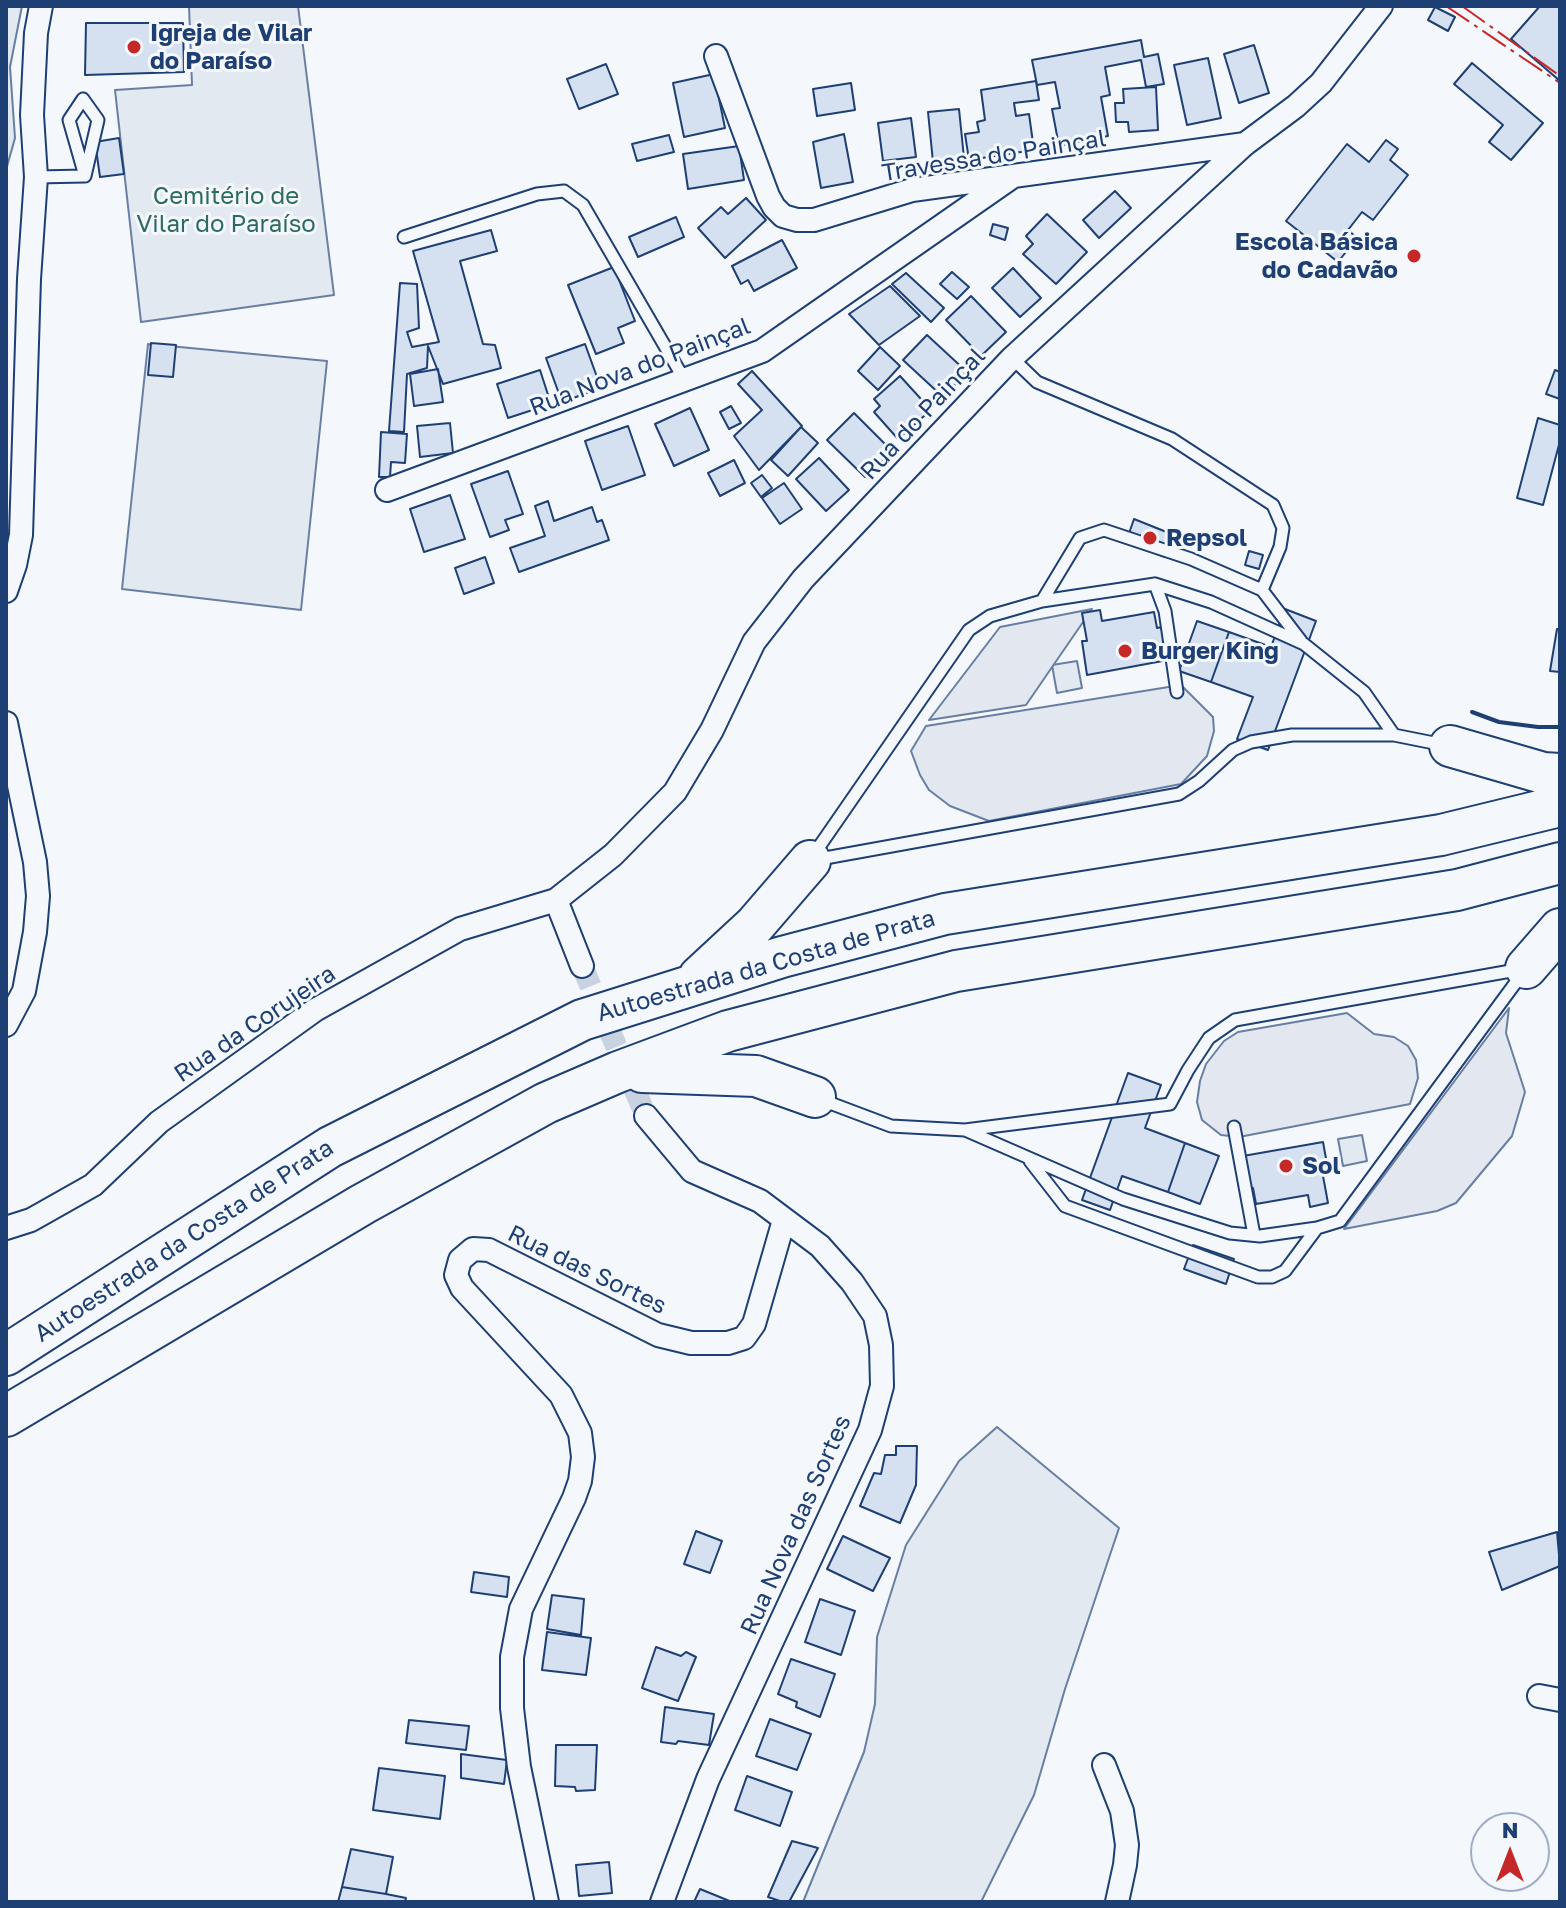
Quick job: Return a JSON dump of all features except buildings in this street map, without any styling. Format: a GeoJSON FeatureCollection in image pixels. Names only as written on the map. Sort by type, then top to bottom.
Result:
{"type":"FeatureCollection","features":[{"type":"Feature","properties":{"kind":"highway"},"geometry":{"type":"LineString","coordinates":[[1450,746],[1543,773],[1560,774]]}},
{"type":"Feature","properties":{"kind":"highway","name":"Autoestrada da Costa de Prata"},"geometry":{"type":"LineString","coordinates":[[6,1355],[330,1147],[582,1020],[693,983],[945,914],[1441,835],[1560,806]]}},
{"type":"Feature","properties":{"kind":"highway"},"geometry":{"type":"LineString","coordinates":[[693,983],[754,926],[810,861]]}},
{"type":"Feature","properties":{"kind":"highway"},"geometry":{"type":"LineString","coordinates":[[6,1416],[363,1204],[546,1103],[728,1031],[956,971],[1457,890],[1560,863]]}},
{"type":"Feature","properties":{"kind":"highway"},"geometry":{"type":"LineString","coordinates":[[1526,968],[1560,929]]}},
{"type":"Feature","properties":{"kind":"highway"},"geometry":{"type":"LineString","coordinates":[[618,1072],[756,1076],[815,1097]]}},
{"type":"Feature","properties":{"kind":"street"},"geometry":{"type":"LineString","coordinates":[[6,591],[21,535],[29,279],[36,177],[32,115],[36,33],[41,6]]}},
{"type":"Feature","properties":{"kind":"street","name":"Rua do Painçal"},"geometry":{"type":"LineString","coordinates":[[556,900],[613,855],[675,792],[712,730],[754,642],[803,579],[1012,358],[1245,144],[1321,83],[1381,6]]}},
{"type":"Feature","properties":{"kind":"street","name":"Travessa do Painçal"},"geometry":{"type":"LineString","coordinates":[[716,56],[768,196],[783,216],[797,220],[814,220],[912,190],[1245,144]]}},
{"type":"Feature","properties":{"kind":"street","name":"Rua Nova do Painçal"},"geometry":{"type":"LineString","coordinates":[[387,490],[762,351],[1012,177]]}},
{"type":"Feature","properties":{"kind":"street"},"geometry":{"type":"LineString","coordinates":[[6,723],[35,862],[38,896],[24,991],[6,1025]]}},
{"type":"Feature","properties":{"kind":"street"},"geometry":{"type":"LineString","coordinates":[[556,900],[582,966]]}},
{"type":"Feature","properties":{"kind":"street","name":"Rua da Corujeira"},"geometry":{"type":"LineString","coordinates":[[6,1228],[31,1220],[93,1185],[159,1122],[315,1010],[460,929],[556,900]]}},
{"type":"Feature","properties":{"kind":"street","name":"Rua Nova das Sortes"},"geometry":{"type":"LineString","coordinates":[[646,1116],[692,1171],[760,1201],[820,1246],[852,1282],[875,1316],[881,1345],[882,1386],[870,1430],[708,1779],[662,1902]]}},
{"type":"Feature","properties":{"kind":"street","name":"Rua das Sortes"},"geometry":{"type":"LineString","coordinates":[[547,1902],[519,1767],[512,1708],[512,1657],[521,1609],[580,1481],[583,1457],[580,1433],[561,1395],[462,1288],[456,1275],[460,1260],[473,1249],[489,1250],[658,1335],[691,1343],[728,1343],[744,1338],[754,1324],[784,1220]]}},
{"type":"Feature","properties":{"kind":"street"},"geometry":{"type":"LineString","coordinates":[[1104,1765],[1122,1811],[1127,1845],[1117,1902]]}},
{"type":"Feature","properties":{"kind":"lane"},"geometry":{"type":"LineString","coordinates":[[83,99],[98,120],[85,176],[69,120],[83,99]]}},
{"type":"Feature","properties":{"kind":"lane"},"geometry":{"type":"LineString","coordinates":[[36,177],[85,176]]}},
{"type":"Feature","properties":{"kind":"lane"},"geometry":{"type":"LineString","coordinates":[[404,237],[537,194],[564,191],[583,205],[684,379]]}},
{"type":"Feature","properties":{"kind":"lane"},"geometry":{"type":"LineString","coordinates":[[1012,358],[1037,382],[1172,439],[1273,505],[1283,528],[1280,547],[1262,590]]}},
{"type":"Feature","properties":{"kind":"lane"},"geometry":{"type":"LineString","coordinates":[[1042,601],[1080,538],[1104,530],[1191,559],[1262,590],[1304,644],[1364,692],[1394,735]]}},
{"type":"Feature","properties":{"kind":"lane"},"geometry":{"type":"LineString","coordinates":[[810,861],[969,630],[990,616],[1042,601],[1155,584],[1211,602],[1304,644]]}},
{"type":"Feature","properties":{"kind":"lane"},"geometry":{"type":"LineString","coordinates":[[1155,584],[1165,611],[1177,692]]}},
{"type":"Feature","properties":{"kind":"lane"},"geometry":{"type":"LineString","coordinates":[[810,861],[1179,794],[1199,781],[1233,750],[1251,742],[1292,735],[1394,735],[1450,746]]}},
{"type":"Feature","properties":{"kind":"lane"},"geometry":{"type":"LineString","coordinates":[[965,1130],[1123,1199],[1230,1233],[1254,1235],[1317,1228],[1340,1221],[1526,968]]}},
{"type":"Feature","properties":{"kind":"lane"},"geometry":{"type":"LineString","coordinates":[[815,1097],[891,1126],[965,1130],[1170,1104],[1209,1038],[1235,1020],[1526,968]]}},
{"type":"Feature","properties":{"kind":"lane"},"geometry":{"type":"LineString","coordinates":[[1234,1127],[1254,1235]]}},
{"type":"Feature","properties":{"kind":"lane"},"geometry":{"type":"LineString","coordinates":[[1028,1157],[1065,1206],[1258,1277],[1272,1277],[1285,1271],[1317,1228]]}},
{"type":"Feature","properties":{"kind":"green space"},"geometry":{"type":"Polygon","coordinates":[[[6,6],[22,6],[10,67],[15,138],[6,170],[6,6]]]}},
{"type":"Feature","properties":{"kind":"green space","name":"Cemitério de Vilar do Paraíso"},"geometry":{"type":"Polygon","coordinates":[[[189,6],[298,6],[334,295],[141,322],[115,90],[192,85],[189,6]]]}},
{"type":"Feature","properties":{"kind":"green space"},"geometry":{"type":"Polygon","coordinates":[[[148,344],[327,361],[301,610],[122,589],[148,344]]]}},
{"type":"Feature","properties":{"kind":"green space"},"geometry":{"type":"Polygon","coordinates":[[[1077,661],[1082,688],[1057,693],[1052,665],[1077,661]]]}},
{"type":"Feature","properties":{"kind":"green space"},"geometry":{"type":"Polygon","coordinates":[[[1362,1135],[1367,1161],[1343,1166],[1338,1139],[1362,1135]]]}},
{"type":"Feature","properties":{"kind":"green space"},"geometry":{"type":"Polygon","coordinates":[[[997,1427],[1119,1528],[1065,1689],[1034,1795],[981,1902],[803,1902],[864,1752],[875,1704],[877,1637],[906,1545],[959,1461],[997,1427]]]}},
{"type":"Feature","properties":{"kind":"shaded area"},"geometry":{"type":"Polygon","coordinates":[[[1092,609],[1026,705],[929,720],[1000,627],[1092,609]]]}},
{"type":"Feature","properties":{"kind":"shaded area"},"geometry":{"type":"Polygon","coordinates":[[[1181,685],[1213,717],[1214,731],[1207,756],[1181,784],[989,821],[950,806],[929,790],[911,751],[926,726],[1181,685]]]}},
{"type":"Feature","properties":{"kind":"shaded area"},"geometry":{"type":"Polygon","coordinates":[[[1509,1008],[1506,1033],[1525,1092],[1512,1136],[1456,1203],[1437,1211],[1344,1229],[1509,1008]]]}},
{"type":"Feature","properties":{"kind":"shaded area"},"geometry":{"type":"Polygon","coordinates":[[[1347,1013],[1374,1034],[1394,1037],[1408,1046],[1416,1060],[1418,1078],[1410,1104],[1239,1137],[1221,1135],[1202,1120],[1197,1102],[1200,1081],[1206,1064],[1224,1041],[1238,1032],[1347,1013]]]}},
{"type":"Feature","properties":{"kind":"tunnel"},"geometry":{"type":"LineString","coordinates":[[582,966],[646,1116]]}},
{"type":"Feature","properties":{"kind":"wall"},"geometry":{"type":"LineString","coordinates":[[1472,712],[1499,722],[1560,727]]}},
{"type":"Feature","properties":{"kind":"power"},"geometry":{"type":"LineString","coordinates":[[1446,6],[1560,83]]}},
{"type":"Feature","properties":{"kind":"power"},"geometry":{"type":"LineString","coordinates":[[1462,6],[1560,76]]}},
{"type":"Feature","properties":{"kind":"place","name":"Igreja de Vilar do Paraíso"},"geometry":{"type":"Point","coordinates":[134,47]}},
{"type":"Feature","properties":{"kind":"place","name":"Escola Básica do Cadavão"},"geometry":{"type":"Point","coordinates":[1414,256]}},
{"type":"Feature","properties":{"kind":"place","name":"Repsol"},"geometry":{"type":"Point","coordinates":[1150,538]}},
{"type":"Feature","properties":{"kind":"place","name":"Burger King"},"geometry":{"type":"Point","coordinates":[1125,651]}},
{"type":"Feature","properties":{"kind":"place","name":"Sol"},"geometry":{"type":"Point","coordinates":[1286,1166]}}]}
